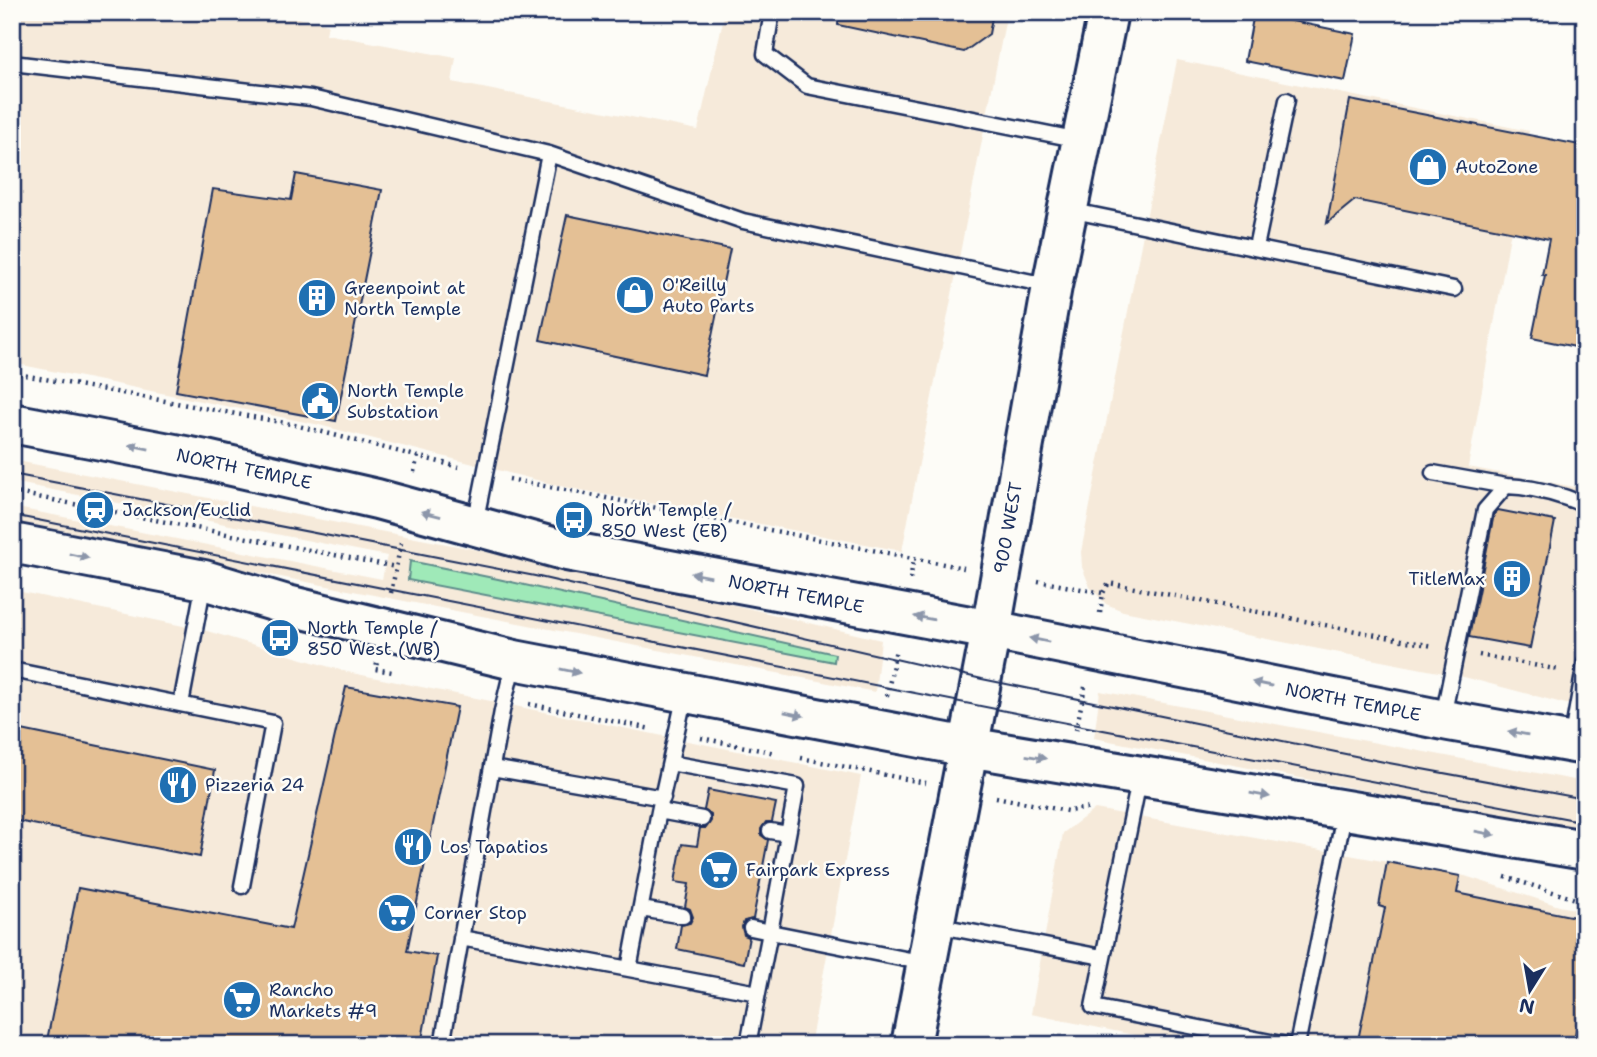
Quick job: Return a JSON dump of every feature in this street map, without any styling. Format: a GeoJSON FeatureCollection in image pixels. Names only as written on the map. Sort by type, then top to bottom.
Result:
{"type":"FeatureCollection","features":[{"type":"Feature","properties":{"kind":"main road","name":"900 WEST"},"geometry":{"type":"LineString","coordinates":[[911,1045],[991,630],[1052,286],[1108,12]]}},
{"type":"Feature","properties":{"kind":"main road","name":"NORTH TEMPLE"},"geometry":{"type":"LineString","coordinates":[[12,422],[206,460],[377,499],[567,551],[1578,744]]}},
{"type":"Feature","properties":{"kind":"main road"},"geometry":{"type":"LineString","coordinates":[[12,542],[204,580],[313,612],[514,660],[968,747],[1585,850]]}},
{"type":"Feature","properties":{"kind":"lane"},"geometry":{"type":"LineString","coordinates":[[772,12],[765,54],[807,86],[1082,140]]}},
{"type":"Feature","properties":{"kind":"lane"},"geometry":{"type":"LineString","coordinates":[[12,63],[311,98],[549,154],[743,221],[1052,286]]}},
{"type":"Feature","properties":{"kind":"lane"},"geometry":{"type":"LineString","coordinates":[[1256,247],[1287,100]]}},
{"type":"Feature","properties":{"kind":"lane"},"geometry":{"type":"LineString","coordinates":[[475,525],[549,154]]}},
{"type":"Feature","properties":{"kind":"lane"},"geometry":{"type":"LineString","coordinates":[[1068,209],[1454,289]]}},
{"type":"Feature","properties":{"kind":"lane"},"geometry":{"type":"LineString","coordinates":[[1433,473],[1506,486],[1530,487],[1585,505]]}},
{"type":"Feature","properties":{"kind":"lane"},"geometry":{"type":"LineString","coordinates":[[1442,719],[1485,510],[1506,486]]}},
{"type":"Feature","properties":{"kind":"lane"},"geometry":{"type":"LineString","coordinates":[[181,704],[204,580]]}},
{"type":"Feature","properties":{"kind":"lane"},"geometry":{"type":"LineString","coordinates":[[442,1045],[514,660]]}},
{"type":"Feature","properties":{"kind":"lane"},"geometry":{"type":"LineString","coordinates":[[1578,744],[1584,669]]}},
{"type":"Feature","properties":{"kind":"lane"},"geometry":{"type":"LineString","coordinates":[[12,670],[273,723],[242,886]]}},
{"type":"Feature","properties":{"kind":"lane"},"geometry":{"type":"LineString","coordinates":[[629,969],[685,693]]}},
{"type":"Feature","properties":{"kind":"lane"},"geometry":{"type":"LineString","coordinates":[[670,763],[797,786],[748,1045]]}},
{"type":"Feature","properties":{"kind":"lane"},"geometry":{"type":"LineString","coordinates":[[492,768],[661,805],[702,819]]}},
{"type":"Feature","properties":{"kind":"lane"},"geometry":{"type":"LineString","coordinates":[[1141,775],[1093,1007],[1286,1045]]}},
{"type":"Feature","properties":{"kind":"lane"},"geometry":{"type":"LineString","coordinates":[[1297,1045],[1345,809]]}},
{"type":"Feature","properties":{"kind":"lane"},"geometry":{"type":"LineString","coordinates":[[770,831],[788,834]]}},
{"type":"Feature","properties":{"kind":"lane"},"geometry":{"type":"LineString","coordinates":[[641,909],[683,916]]}},
{"type":"Feature","properties":{"kind":"lane"},"geometry":{"type":"LineString","coordinates":[[934,925],[1102,957]]}},
{"type":"Feature","properties":{"kind":"lane"},"geometry":{"type":"LineString","coordinates":[[751,928],[927,963]]}},
{"type":"Feature","properties":{"kind":"lane"},"geometry":{"type":"LineString","coordinates":[[461,938],[758,993]]}},
{"type":"Feature","properties":{"kind":"path"},"geometry":{"type":"LineString","coordinates":[[413,478],[418,457]]}},
{"type":"Feature","properties":{"kind":"path"},"geometry":{"type":"LineString","coordinates":[[12,492],[396,567]]}},
{"type":"Feature","properties":{"kind":"path"},"geometry":{"type":"LineString","coordinates":[[394,578],[398,555]]}},
{"type":"Feature","properties":{"kind":"path"},"geometry":{"type":"LineString","coordinates":[[873,772],[914,559]]}},
{"type":"Feature","properties":{"kind":"path"},"geometry":{"type":"LineString","coordinates":[[1061,810],[1103,593],[1109,583],[1456,651],[1584,669]]}},
{"type":"Feature","properties":{"kind":"shaded area"},"geometry":{"type":"Polygon","coordinates":[[[12,12],[268,12],[328,24],[326,34],[456,58],[452,82],[698,130],[725,12],[1007,12],[902,551],[560,486],[315,424],[12,363],[12,12]]]}},
{"type":"Feature","properties":{"kind":"shaded area"},"geometry":{"type":"Polygon","coordinates":[[[1177,60],[1529,131],[1468,467],[1585,489],[1585,709],[1464,677],[1123,611],[1106,604],[1090,587],[1082,567],[1081,552],[1177,60]]]}},
{"type":"Feature","properties":{"kind":"shaded area"},"geometry":{"type":"Polygon","coordinates":[[[12,460],[612,576],[881,640],[875,692],[12,525],[12,507],[382,579],[387,556],[12,482],[12,460]],[[408,579],[834,662],[835,654],[498,579],[408,579]]]}},
{"type":"Feature","properties":{"kind":"shaded area"},"geometry":{"type":"Polygon","coordinates":[[[12,590],[207,631],[347,672],[861,776],[810,1045],[12,1045],[12,590]]]}},
{"type":"Feature","properties":{"kind":"shaded area"},"geometry":{"type":"Polygon","coordinates":[[[1100,691],[1585,782],[1585,833],[1094,738],[1100,691]]]}},
{"type":"Feature","properties":{"kind":"shaded area"},"geometry":{"type":"Polygon","coordinates":[[[1095,809],[1465,876],[1559,906],[1585,911],[1585,1045],[1183,1045],[1031,1014],[1063,833],[1095,809]]]}},
{"type":"Feature","properties":{"kind":"green space"},"geometry":{"type":"Polygon","coordinates":[[[410,561],[835,654],[834,662],[408,580],[410,561]]]}},
{"type":"Feature","properties":{"kind":"building"},"geometry":{"type":"Polygon","coordinates":[[[839,12],[993,12],[989,34],[964,52],[838,25],[839,12]]]}},
{"type":"Feature","properties":{"kind":"building"},"geometry":{"type":"Polygon","coordinates":[[[1254,13],[1355,34],[1345,81],[1245,61],[1254,13]]]}},
{"type":"Feature","properties":{"kind":"building","name":"AutoZone"},"geometry":{"type":"Polygon","coordinates":[[[1350,100],[1585,146],[1585,349],[1532,338],[1545,275],[1542,275],[1549,239],[1355,200],[1327,223],[1350,100]]]}},
{"type":"Feature","properties":{"kind":"building"},"geometry":{"type":"Polygon","coordinates":[[[296,174],[382,190],[336,421],[176,391],[213,189],[291,200],[296,174]]]}},
{"type":"Feature","properties":{"kind":"building"},"geometry":{"type":"Polygon","coordinates":[[[567,215],[730,249],[704,375],[540,340],[567,215]]]}},
{"type":"Feature","properties":{"kind":"building","name":"TitleMax"},"geometry":{"type":"Polygon","coordinates":[[[1498,510],[1555,521],[1530,648],[1469,637],[1494,514],[1498,510]]]}},
{"type":"Feature","properties":{"kind":"building","name":"Rancho Markets #9"},"geometry":{"type":"Polygon","coordinates":[[[346,687],[457,707],[407,951],[437,956],[421,1045],[46,1045],[78,888],[291,929],[346,687]]]}},
{"type":"Feature","properties":{"kind":"building"},"geometry":{"type":"Polygon","coordinates":[[[12,728],[215,770],[200,857],[12,820],[12,728]]]}},
{"type":"Feature","properties":{"kind":"building"},"geometry":{"type":"Polygon","coordinates":[[[708,790],[776,803],[772,822],[766,822],[761,829],[761,835],[768,840],[753,919],[744,921],[742,927],[744,935],[749,937],[744,963],[677,949],[681,925],[690,923],[693,917],[690,909],[685,907],[689,884],[675,882],[682,844],[697,846],[700,828],[706,828],[711,821],[711,815],[704,810],[708,790]]]}},
{"type":"Feature","properties":{"kind":"building"},"geometry":{"type":"Polygon","coordinates":[[[1387,862],[1460,876],[1457,893],[1585,919],[1585,988],[1573,1045],[1357,1045],[1385,908],[1379,906],[1387,862]]]}},
{"type":"Feature","properties":{"kind":"tram line"},"geometry":{"type":"LineString","coordinates":[[12,474],[535,576],[982,679],[1389,763],[1585,799]]}},
{"type":"Feature","properties":{"kind":"tram line"},"geometry":{"type":"LineString","coordinates":[[12,515],[1077,725],[1585,822]]}},
{"type":"Feature","properties":{"kind":"place","name":"AutoZone"},"geometry":{"type":"Point","coordinates":[1428,167]}},
{"type":"Feature","properties":{"kind":"place","name":"O'Reilly Auto Parts"},"geometry":{"type":"Point","coordinates":[635,295]}},
{"type":"Feature","properties":{"kind":"place","name":"Greenpoint at North Temple"},"geometry":{"type":"Point","coordinates":[317,298]}},
{"type":"Feature","properties":{"kind":"place","name":"North Temple Substation"},"geometry":{"type":"Point","coordinates":[320,401]}},
{"type":"Feature","properties":{"kind":"place","name":"Jackson/Euclid"},"geometry":{"type":"Point","coordinates":[95,510]}},
{"type":"Feature","properties":{"kind":"place","name":"North Temple / 850 West (EB)"},"geometry":{"type":"Point","coordinates":[574,520]}},
{"type":"Feature","properties":{"kind":"place","name":"TitleMax"},"geometry":{"type":"Point","coordinates":[1512,579]}},
{"type":"Feature","properties":{"kind":"place","name":"North Temple / 850 West (WB)"},"geometry":{"type":"Point","coordinates":[280,638]}},
{"type":"Feature","properties":{"kind":"place","name":"Pizzeria 24"},"geometry":{"type":"Point","coordinates":[178,785]}},
{"type":"Feature","properties":{"kind":"place","name":"Los Tapatios"},"geometry":{"type":"Point","coordinates":[413,847]}},
{"type":"Feature","properties":{"kind":"place","name":"Fairpark Express"},"geometry":{"type":"Point","coordinates":[719,870]}},
{"type":"Feature","properties":{"kind":"place","name":"Corner Stop"},"geometry":{"type":"Point","coordinates":[397,913]}},
{"type":"Feature","properties":{"kind":"place","name":"Rancho Markets #9"},"geometry":{"type":"Point","coordinates":[242,1000]}}]}
